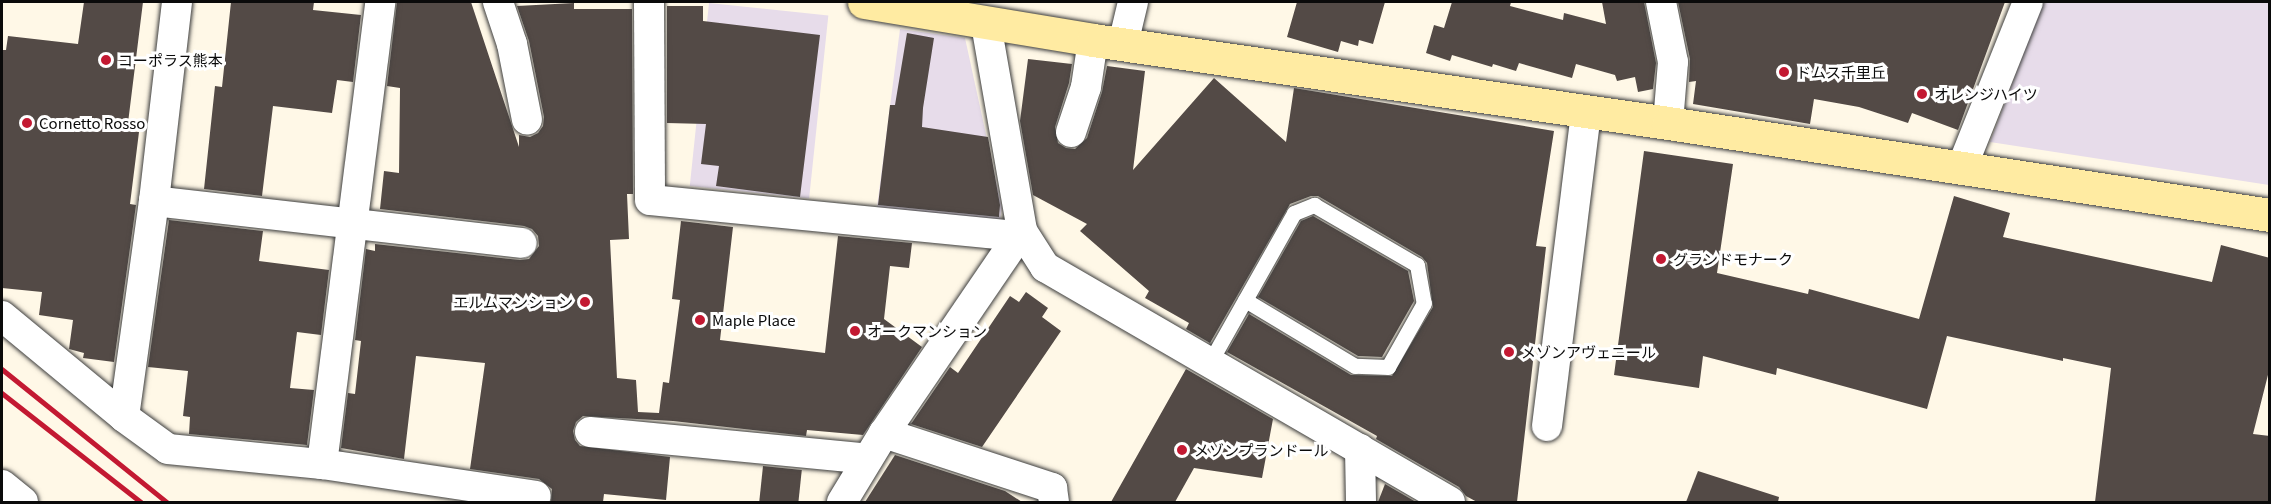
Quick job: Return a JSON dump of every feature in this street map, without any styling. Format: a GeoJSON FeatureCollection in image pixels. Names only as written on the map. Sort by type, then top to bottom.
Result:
{"type":"FeatureCollection","features":[{"type":"Feature","properties":{"kind":"street"},"geometry":{"type":"LineString","coordinates":[[124,417],[154,201],[177,2]]}},
{"type":"Feature","properties":{"kind":"street"},"geometry":{"type":"LineString","coordinates":[[321,464],[380,2]]}},
{"type":"Feature","properties":{"kind":"street"},"geometry":{"type":"LineString","coordinates":[[498,2],[512,44],[527,120]]}},
{"type":"Feature","properties":{"kind":"street"},"geometry":{"type":"LineString","coordinates":[[649,2],[650,200],[1020,233]]}},
{"type":"Feature","properties":{"kind":"street"},"geometry":{"type":"LineString","coordinates":[[869,2],[986,24],[1668,123],[2270,215]]}},
{"type":"Feature","properties":{"kind":"street"},"geometry":{"type":"LineString","coordinates":[[1071,132],[1086,87],[1108,42],[1133,2]]}},
{"type":"Feature","properties":{"kind":"street"},"geometry":{"type":"LineString","coordinates":[[1661,2],[1673,62],[1668,123]]}},
{"type":"Feature","properties":{"kind":"street"},"geometry":{"type":"LineString","coordinates":[[1962,167],[2028,2]]}},
{"type":"Feature","properties":{"kind":"street"},"geometry":{"type":"LineString","coordinates":[[986,24],[1020,233],[1045,267],[1360,448],[1449,502]]}},
{"type":"Feature","properties":{"kind":"street"},"geometry":{"type":"LineString","coordinates":[[1547,426],[1586,111]]}},
{"type":"Feature","properties":{"kind":"street"},"geometry":{"type":"LineString","coordinates":[[154,201],[522,243]]}},
{"type":"Feature","properties":{"kind":"street"},"geometry":{"type":"LineString","coordinates":[[842,502],[884,433],[1020,233]]}},
{"type":"Feature","properties":{"kind":"street"},"geometry":{"type":"LineString","coordinates":[[2,316],[124,417],[168,449],[321,464],[538,499]]}},
{"type":"Feature","properties":{"kind":"street"},"geometry":{"type":"LineString","coordinates":[[590,432],[868,459]]}},
{"type":"Feature","properties":{"kind":"street"},"geometry":{"type":"LineString","coordinates":[[884,433],[1052,488],[1054,502]]}},
{"type":"Feature","properties":{"kind":"street"},"geometry":{"type":"LineString","coordinates":[[1360,448],[1361,502]]}},
{"type":"Feature","properties":{"kind":"street"},"geometry":{"type":"LineString","coordinates":[[2,485],[23,502]]}},
{"type":"Feature","properties":{"kind":"lane"},"geometry":{"type":"LineString","coordinates":[[1210,362],[1294,213],[1314,205],[1417,265],[1424,303],[1388,367],[1355,366],[1245,300]]}},
{"type":"Feature","properties":{"kind":"shaded area"},"geometry":{"type":"Polygon","coordinates":[[[2043,2],[2269,2],[2269,185],[1990,142],[2043,2]]]}},
{"type":"Feature","properties":{"kind":"shaded area"},"geometry":{"type":"Polygon","coordinates":[[[709,3],[828,16],[809,199],[690,186],[709,3]]]}},
{"type":"Feature","properties":{"kind":"shaded area"},"geometry":{"type":"Polygon","coordinates":[[[900,29],[965,38],[1002,208],[1000,221],[877,207],[900,29]]]}},
{"type":"Feature","properties":{"kind":"building"},"geometry":{"type":"Polygon","coordinates":[[[84,2],[143,2],[127,131],[139,132],[130,204],[136,205],[114,362],[83,358],[84,353],[69,349],[73,320],[39,315],[42,292],[2,288],[2,50],[6,50],[8,36],[78,44],[84,2]]]}},
{"type":"Feature","properties":{"kind":"building"},"geometry":{"type":"Polygon","coordinates":[[[231,2],[314,2],[313,10],[361,15],[353,82],[337,80],[332,113],[273,106],[262,196],[204,189],[215,86],[222,87],[231,2]]]}},
{"type":"Feature","properties":{"kind":"building"},"geometry":{"type":"Polygon","coordinates":[[[397,2],[471,2],[519,147],[519,135],[530,137],[538,133],[543,126],[544,117],[529,41],[517,6],[574,3],[574,9],[632,9],[633,194],[627,194],[629,239],[610,240],[617,378],[636,380],[638,412],[659,413],[663,382],[669,383],[680,300],[672,299],[681,221],[733,227],[720,340],[825,353],[838,236],[912,243],[909,268],[890,266],[884,319],[922,347],[863,435],[807,430],[806,436],[673,421],[583,416],[576,422],[573,431],[575,440],[580,446],[670,457],[666,500],[604,494],[603,502],[551,502],[552,489],[539,479],[470,469],[485,363],[416,356],[404,459],[341,448],[348,393],[355,394],[361,341],[355,340],[366,249],[375,251],[375,244],[520,260],[529,259],[539,246],[538,236],[532,229],[524,226],[380,209],[384,171],[399,173],[400,88],[387,86],[397,2]]]}},
{"type":"Feature","properties":{"kind":"building"},"geometry":{"type":"Polygon","coordinates":[[[1297,2],[1385,2],[1373,44],[1359,40],[1358,46],[1341,41],[1338,52],[1287,37],[1297,2]]]}},
{"type":"Feature","properties":{"kind":"building"},"geometry":{"type":"Polygon","coordinates":[[[1452,2],[1511,2],[1510,6],[1563,20],[1564,13],[1606,24],[1602,2],[1644,2],[1656,63],[1653,89],[1638,92],[1635,77],[1617,81],[1615,75],[1576,64],[1572,78],[1519,63],[1516,71],[1493,64],[1492,67],[1452,55],[1450,61],[1426,53],[1434,25],[1444,28],[1452,2]]]}},
{"type":"Feature","properties":{"kind":"building"},"geometry":{"type":"Polygon","coordinates":[[[1678,2],[2005,2],[1958,130],[1912,113],[1908,123],[1859,107],[1814,99],[1810,124],[1693,104],[1696,81],[1689,82],[1690,59],[1678,2]]]}},
{"type":"Feature","properties":{"kind":"building"},"geometry":{"type":"Polygon","coordinates":[[[667,6],[703,6],[703,21],[820,35],[800,197],[716,186],[719,166],[701,164],[706,124],[667,123],[667,6]]]}},
{"type":"Feature","properties":{"kind":"building"},"geometry":{"type":"Polygon","coordinates":[[[907,33],[934,38],[922,127],[988,137],[1000,205],[999,217],[878,205],[890,105],[895,105],[907,33]]]}},
{"type":"Feature","properties":{"kind":"building"},"geometry":{"type":"Polygon","coordinates":[[[1028,59],[1072,64],[1069,83],[1055,127],[1058,143],[1066,148],[1075,149],[1087,138],[1102,92],[1107,66],[1145,71],[1133,170],[1214,78],[1286,142],[1294,88],[1554,131],[1536,246],[1546,247],[1517,502],[1477,502],[1466,496],[1459,487],[1376,439],[1377,436],[1227,352],[1249,314],[1351,375],[1392,376],[1433,307],[1427,263],[1422,257],[1318,196],[1311,196],[1290,204],[1210,343],[1186,329],[1189,323],[1145,298],[1149,291],[1080,231],[1087,224],[1033,195],[1020,121],[1028,59]]]}},
{"type":"Feature","properties":{"kind":"building"},"geometry":{"type":"Polygon","coordinates":[[[1644,151],[1733,164],[1717,273],[1808,294],[1809,289],[1919,319],[1954,196],[2010,213],[2003,237],[2212,282],[2221,245],[2270,258],[2270,367],[2253,434],[2270,436],[2270,502],[2095,502],[2111,368],[2063,358],[2063,361],[1947,336],[1927,409],[1777,368],[1776,375],[1703,356],[1699,388],[1614,375],[1644,151]]]}},
{"type":"Feature","properties":{"kind":"building"},"geometry":{"type":"Polygon","coordinates":[[[1313,216],[1408,271],[1414,301],[1382,357],[1358,356],[1258,297],[1301,221],[1313,216]]]}},
{"type":"Feature","properties":{"kind":"building"},"geometry":{"type":"Polygon","coordinates":[[[169,220],[263,231],[259,261],[329,270],[321,335],[297,332],[290,388],[314,390],[307,445],[189,434],[190,417],[183,416],[188,371],[148,367],[169,220]]]}},
{"type":"Feature","properties":{"kind":"building"},"geometry":{"type":"Polygon","coordinates":[[[1026,292],[1048,308],[1042,317],[1061,331],[982,447],[911,424],[950,367],[958,373],[1010,296],[1019,302],[1026,292]]]}},
{"type":"Feature","properties":{"kind":"building","name":"メゾンプランドール"},"geometry":{"type":"Polygon","coordinates":[[[1186,369],[1273,419],[1262,478],[1194,468],[1175,502],[1111,502],[1186,369]]]}},
{"type":"Feature","properties":{"kind":"building"},"geometry":{"type":"Polygon","coordinates":[[[895,455],[1005,491],[1022,502],[865,502],[895,455]]]}},
{"type":"Feature","properties":{"kind":"building"},"geometry":{"type":"Polygon","coordinates":[[[763,466],[802,470],[798,502],[759,502],[763,466]]]}},
{"type":"Feature","properties":{"kind":"building"},"geometry":{"type":"Polygon","coordinates":[[[1698,471],[1779,497],[1778,502],[1686,502],[1698,471]]]}},
{"type":"Feature","properties":{"kind":"building"},"geometry":{"type":"Polygon","coordinates":[[[1385,484],[1416,502],[1378,502],[1385,484]]]}},
{"type":"Feature","properties":{"kind":"railway"},"geometry":{"type":"LineString","coordinates":[[2,369],[167,502]]}},
{"type":"Feature","properties":{"kind":"railway"},"geometry":{"type":"LineString","coordinates":[[2,393],[141,502]]}},
{"type":"Feature","properties":{"kind":"place","name":"コーポラス熊本"},"geometry":{"type":"Point","coordinates":[106,60]}},
{"type":"Feature","properties":{"kind":"place","name":"ドムス千里丘"},"geometry":{"type":"Point","coordinates":[1784,72]}},
{"type":"Feature","properties":{"kind":"place","name":"オレンジハイツ"},"geometry":{"type":"Point","coordinates":[1922,94]}},
{"type":"Feature","properties":{"kind":"place","name":"Cornetto Rosso"},"geometry":{"type":"Point","coordinates":[27,123]}},
{"type":"Feature","properties":{"kind":"place","name":"グランドモナーク"},"geometry":{"type":"Point","coordinates":[1661,259]}},
{"type":"Feature","properties":{"kind":"place","name":"エルムマンション"},"geometry":{"type":"Point","coordinates":[585,302]}},
{"type":"Feature","properties":{"kind":"place","name":"Maple Place"},"geometry":{"type":"Point","coordinates":[700,320]}},
{"type":"Feature","properties":{"kind":"place","name":"オークマンション"},"geometry":{"type":"Point","coordinates":[855,331]}},
{"type":"Feature","properties":{"kind":"place","name":"メゾンアヴェニール"},"geometry":{"type":"Point","coordinates":[1509,352]}},
{"type":"Feature","properties":{"kind":"place","name":"メゾンプランドール"},"geometry":{"type":"Point","coordinates":[1182,450]}}]}
